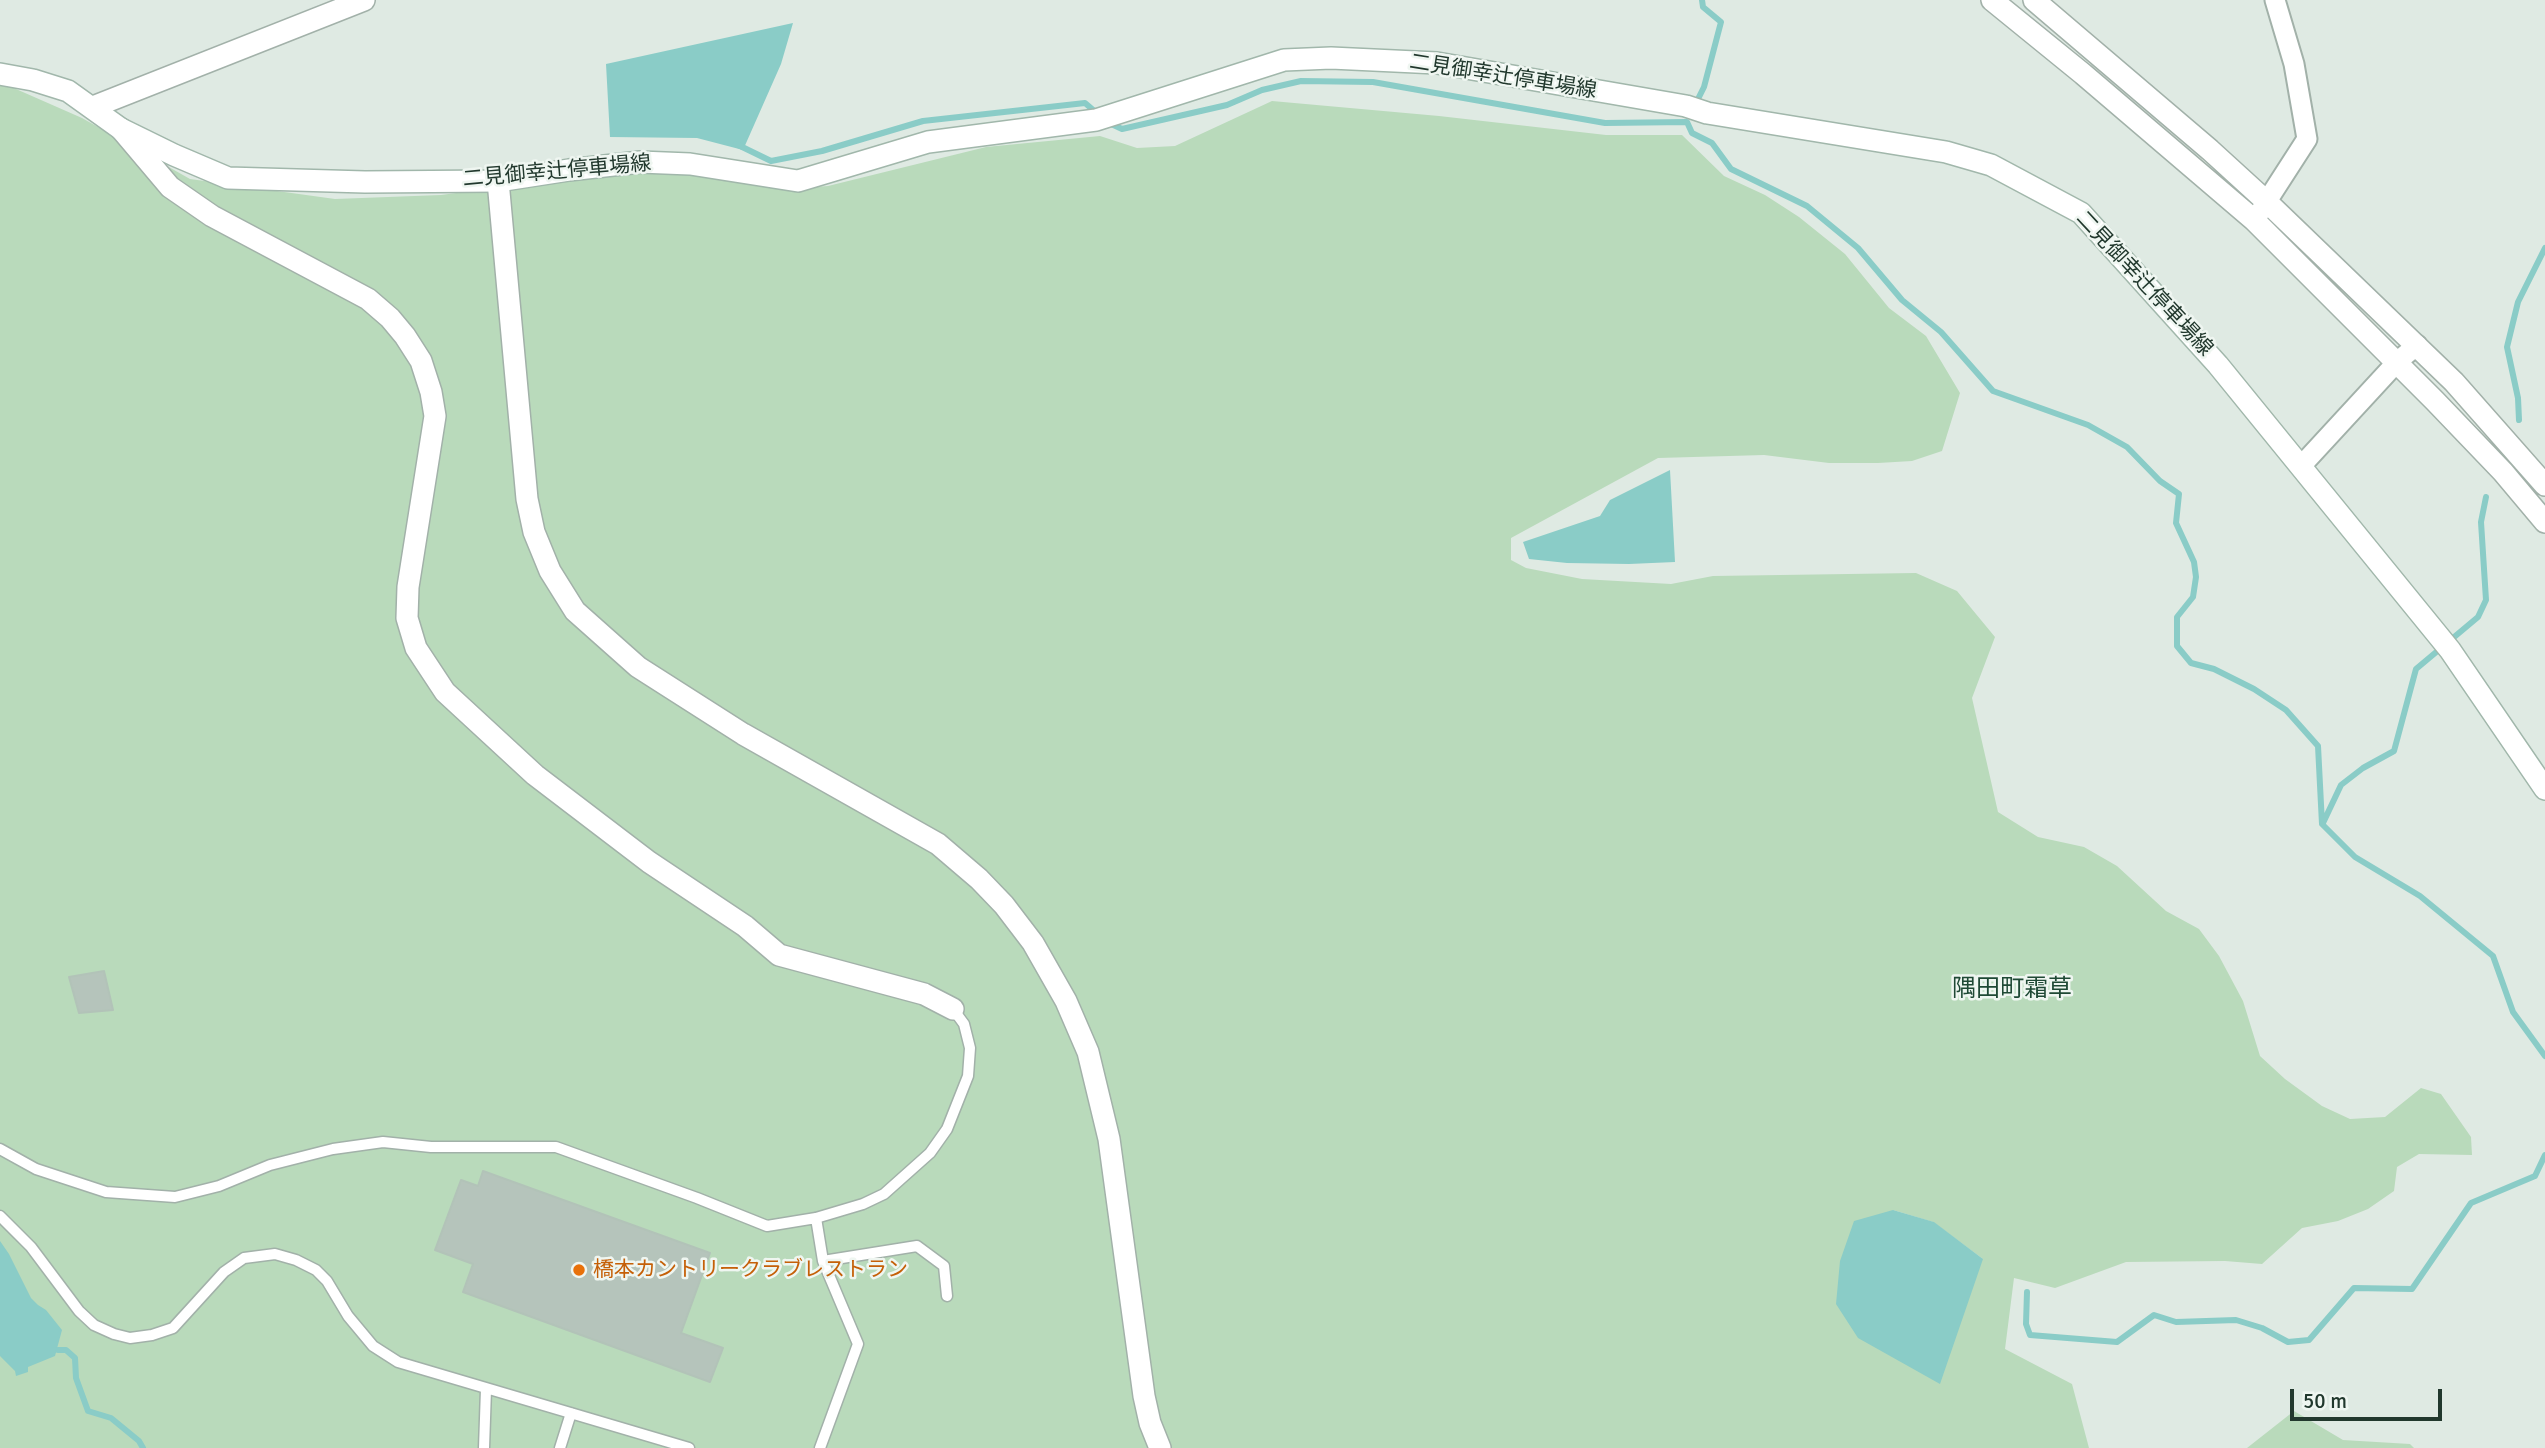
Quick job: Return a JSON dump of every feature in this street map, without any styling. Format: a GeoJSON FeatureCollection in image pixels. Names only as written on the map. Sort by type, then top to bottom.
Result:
{"type":"FeatureCollection","features":[{"type":"Feature","properties":{"kind":"street"},"geometry":{"type":"LineString","coordinates":[[93,107],[365,0]]}},
{"type":"Feature","properties":{"kind":"street"},"geometry":{"type":"LineString","coordinates":[[1992,0],[2254,220],[2504,472],[2545,522]]}},
{"type":"Feature","properties":{"kind":"street"},"geometry":{"type":"LineString","coordinates":[[2034,0],[2267,202],[2454,382],[2545,485]]}},
{"type":"Feature","properties":{"kind":"street"},"geometry":{"type":"LineString","coordinates":[[2254,220],[2307,139],[2294,64],[2275,0]]}},
{"type":"Feature","properties":{"kind":"street","name":"二見御幸辻停車場線"},"geometry":{"type":"LineString","coordinates":[[0,74],[33,80],[68,91],[121,129],[228,178],[365,182],[498,181],[640,162],[690,164],[798,181],[928,142],[1096,120],[1284,60],[1331,58],[1437,63],[1686,106],[1707,113],[1946,152],[1991,165],[2081,213],[2218,365],[2302,465],[2445,643],[2545,789]]}},
{"type":"Feature","properties":{"kind":"street"},"geometry":{"type":"LineString","coordinates":[[121,129],[170,187],[212,216],[368,299],[398,327],[421,361],[435,416],[408,587],[407,618],[416,648],[445,692],[535,775],[649,862],[745,926],[779,955],[924,994],[953,1009]]}},
{"type":"Feature","properties":{"kind":"street"},"geometry":{"type":"LineString","coordinates":[[498,181],[527,499],[534,532],[550,572],[575,611],[638,667],[743,734],[938,845],[979,878],[1004,905],[1032,943],[1066,1001],[1088,1052],[1109,1139],[1144,1396],[1150,1423],[1160,1448]]}},
{"type":"Feature","properties":{"kind":"street"},"geometry":{"type":"LineString","coordinates":[[2302,465],[2397,362],[2417,345]]}},
{"type":"Feature","properties":{"kind":"lane"},"geometry":{"type":"LineString","coordinates":[[0,1149],[36,1170],[106,1192],[175,1197],[219,1186],[270,1165],[333,1149],[383,1142],[431,1147],[556,1147],[767,1226],[816,1218],[863,1204],[884,1194],[930,1153],[947,1129],[968,1076],[970,1048],[964,1024],[953,1009]]}},
{"type":"Feature","properties":{"kind":"lane"},"geometry":{"type":"LineString","coordinates":[[0,1216],[31,1247],[79,1311],[94,1325],[114,1334],[130,1338],[173,1328],[224,1272],[244,1258],[275,1254],[316,1270],[327,1281],[348,1316],[373,1346],[398,1362],[689,1448]]}},
{"type":"Feature","properties":{"kind":"lane"},"geometry":{"type":"LineString","coordinates":[[816,1218],[823,1261],[858,1344],[820,1448]]}},
{"type":"Feature","properties":{"kind":"lane"},"geometry":{"type":"LineString","coordinates":[[823,1261],[917,1246],[944,1266],[947,1296]]}},
{"type":"Feature","properties":{"kind":"lane"},"geometry":{"type":"LineString","coordinates":[[484,1448],[486,1389]]}},
{"type":"Feature","properties":{"kind":"lane"},"geometry":{"type":"LineString","coordinates":[[559,1448],[571,1413]]}},
{"type":"Feature","properties":{"kind":"green space"},"geometry":{"type":"Polygon","coordinates":[[[0,82],[82,118],[190,179],[335,199],[441,195],[654,169],[786,189],[828,186],[986,147],[1100,136],[1137,148],[1175,146],[1272,101],[1606,135],[1682,135],[1724,176],[1765,195],[1799,217],[1845,254],[1889,308],[1926,336],[1960,393],[1942,451],[1912,461],[1878,463],[1829,463],[1764,455],[1658,458],[1511,538],[1511,560],[1526,568],[1582,579],[1671,584],[1713,576],[1916,573],[1957,591],[1995,637],[1972,698],[1998,812],[2038,837],[2084,847],[2117,866],[2166,911],[2199,929],[2219,956],[2243,1001],[2260,1056],[2285,1079],[2322,1106],[2350,1119],[2385,1117],[2421,1088],[2441,1094],[2471,1137],[2472,1155],[2419,1154],[2397,1167],[2394,1191],[2368,1209],[2338,1221],[2302,1228],[2262,1264],[2225,1261],[2126,1262],[2055,1288],[2014,1278],[2005,1349],[2072,1384],[2089,1448],[0,1448],[0,82]],[[1893,1210],[1983,1259],[1933,1222],[1893,1210]]]}},
{"type":"Feature","properties":{"kind":"green space"},"geometry":{"type":"Polygon","coordinates":[[[2294,1411],[2343,1440],[2410,1444],[2414,1448],[2247,1448],[2294,1411]]]}},
{"type":"Feature","properties":{"kind":"water"},"geometry":{"type":"Polygon","coordinates":[[[793,23],[781,64],[743,150],[697,138],[610,137],[606,64],[793,23]]]}},
{"type":"Feature","properties":{"kind":"water"},"geometry":{"type":"Polygon","coordinates":[[[1670,470],[1675,562],[1567,563],[1529,559],[1523,542],[1600,516],[1610,500],[1670,470]]]}},
{"type":"Feature","properties":{"kind":"water"},"geometry":{"type":"Polygon","coordinates":[[[1893,1210],[1934,1222],[1983,1259],[1940,1384],[1858,1338],[1836,1304],[1840,1261],[1854,1221],[1893,1210]]]}},
{"type":"Feature","properties":{"kind":"water"},"geometry":{"type":"Polygon","coordinates":[[[0,1241],[31,1298],[46,1310],[62,1330],[55,1356],[28,1367],[28,1372],[16,1376],[15,1371],[0,1356],[0,1241]]]}},
{"type":"Feature","properties":{"kind":"building"},"geometry":{"type":"Polygon","coordinates":[[[104,971],[113,1010],[79,1013],[69,977],[104,971]]]}},
{"type":"Feature","properties":{"kind":"building"},"geometry":{"type":"Polygon","coordinates":[[[483,1171],[710,1253],[681,1333],[723,1348],[710,1382],[463,1292],[473,1264],[435,1250],[461,1180],[478,1186],[483,1171]]]}},
{"type":"Feature","properties":{"kind":"waterway"},"geometry":{"type":"LineString","coordinates":[[1695,105],[1704,87],[1721,22],[1703,7],[1702,0]]}},
{"type":"Feature","properties":{"kind":"waterway"},"geometry":{"type":"LineString","coordinates":[[1107,122],[1122,129],[1227,105],[1262,90],[1301,81],[1373,82],[1605,123],[1687,122],[1692,133],[1712,143],[1731,169],[1807,206],[1858,248],[1902,300],[1941,332],[1993,391],[2088,425],[2127,447],[2160,481],[2179,494],[2176,523],[2194,562],[2196,577],[2193,597],[2177,617],[2177,646],[2191,663],[2214,669],[2254,689],[2286,710],[2318,746],[2322,824],[2355,857],[2420,896],[2493,956],[2513,1012],[2545,1056]]}},
{"type":"Feature","properties":{"kind":"waterway"},"geometry":{"type":"LineString","coordinates":[[736,144],[771,161],[822,151],[923,121],[1085,103],[1099,115]]}},
{"type":"Feature","properties":{"kind":"waterway"},"geometry":{"type":"LineString","coordinates":[[2519,420],[2518,398],[2507,347],[2518,302],[2545,248]]}},
{"type":"Feature","properties":{"kind":"waterway"},"geometry":{"type":"LineString","coordinates":[[2323,823],[2341,785],[2363,768],[2394,751],[2416,669],[2478,617],[2486,600],[2481,522],[2486,497]]}},
{"type":"Feature","properties":{"kind":"waterway"},"geometry":{"type":"LineString","coordinates":[[2027,1292],[2026,1324],[2030,1335],[2117,1342],[2154,1315],[2176,1322],[2236,1320],[2262,1328],[2288,1342],[2309,1340],[2354,1288],[2412,1289],[2471,1203],[2535,1176],[2545,1155]]}},
{"type":"Feature","properties":{"kind":"waterway"},"geometry":{"type":"LineString","coordinates":[[58,1350],[66,1350],[75,1358],[76,1378],[88,1411],[111,1418],[139,1441],[143,1448]]}},
{"type":"Feature","properties":{"kind":"place","name":"橋本カントリークラブレストラン"},"geometry":{"type":"Point","coordinates":[579,1270]}},
{"type":"Feature","properties":{"kind":"district","name":"隅田町霜草"},"geometry":{"type":"Point","coordinates":[2012,990]}}]}
